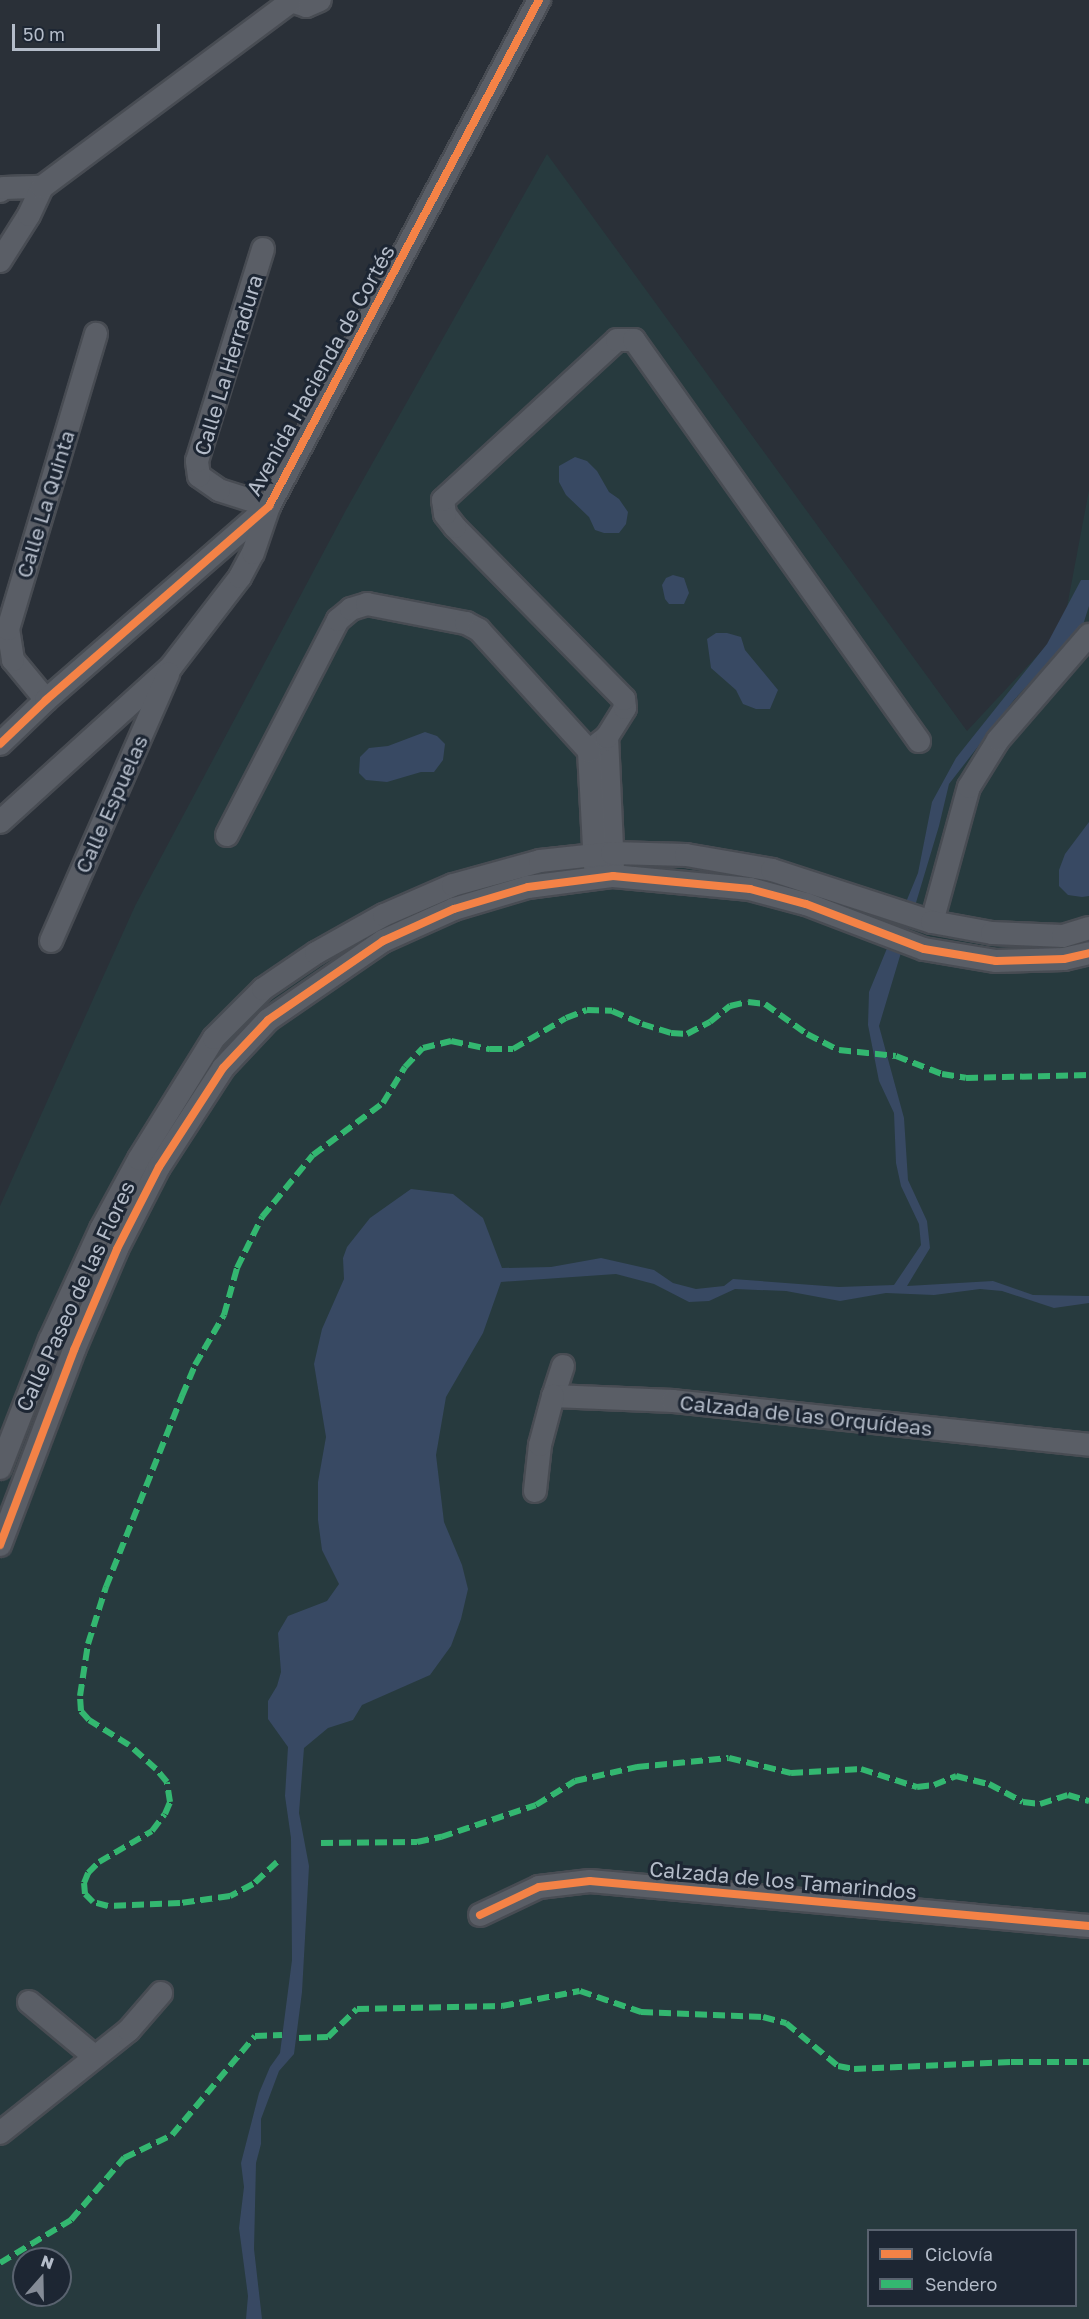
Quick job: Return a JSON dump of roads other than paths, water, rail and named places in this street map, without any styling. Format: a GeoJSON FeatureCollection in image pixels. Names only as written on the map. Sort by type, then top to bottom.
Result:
{"type":"FeatureCollection","features":[{"type":"Feature","properties":{"kind":"street"},"geometry":{"type":"LineString","coordinates":[[0,261],[29,215],[42,187],[289,1],[306,6],[320,0]]}},
{"type":"Feature","properties":{"kind":"street","name":"Avenida Hacienda de Cortés"},"geometry":{"type":"LineString","coordinates":[[0,822],[171,667],[240,577],[253,553],[269,506],[539,0]]}},
{"type":"Feature","properties":{"kind":"street"},"geometry":{"type":"LineString","coordinates":[[1,188],[42,187]]}},
{"type":"Feature","properties":{"kind":"street"},"geometry":{"type":"LineString","coordinates":[[1,188],[29,215]]}},
{"type":"Feature","properties":{"kind":"street","name":"Calle La Herradura"},"geometry":{"type":"LineString","coordinates":[[263,249],[197,461],[199,476],[219,490],[269,506]]}},
{"type":"Feature","properties":{"kind":"street","name":"Calle La Quinta"},"geometry":{"type":"LineString","coordinates":[[46,700],[13,660],[8,629],[96,334]]}},
{"type":"Feature","properties":{"kind":"street"},"geometry":{"type":"LineString","coordinates":[[589,751],[607,737],[625,708],[624,699],[455,527],[445,514],[443,500],[616,340],[634,340],[919,741]]}},
{"type":"Feature","properties":{"kind":"street","name":"Avenida Hacienda de Cortés"},"geometry":{"type":"LineString","coordinates":[[0,744],[46,700],[269,506]]}},
{"type":"Feature","properties":{"kind":"street"},"geometry":{"type":"LineString","coordinates":[[227,835],[338,620],[351,609],[367,604],[466,623],[479,630],[589,751],[603,853]]}},
{"type":"Feature","properties":{"kind":"street"},"geometry":{"type":"LineString","coordinates":[[932,922],[969,787],[998,740],[1089,635]]}},
{"type":"Feature","properties":{"kind":"street","name":"Calle Espuelas"},"geometry":{"type":"LineString","coordinates":[[51,941],[171,667]]}},
{"type":"Feature","properties":{"kind":"street"},"geometry":{"type":"LineString","coordinates":[[604,877],[607,737]]}},
{"type":"Feature","properties":{"kind":"street","name":"Calle Paseo de las Flores"},"geometry":{"type":"LineString","coordinates":[[0,1468],[50,1340],[101,1229],[179,1093],[214,1038],[263,989],[316,953],[384,915],[453,885],[540,861],[603,853],[686,855],[772,870],[932,922],[992,933],[1063,936],[1089,928]]}},
{"type":"Feature","properties":{"kind":"street","name":"Calle Paseo de las Flores"},"geometry":{"type":"LineString","coordinates":[[0,1545],[74,1350],[117,1249],[159,1167],[223,1068],[268,1020],[383,941],[454,909],[528,887],[604,877],[750,889],[806,904],[924,949],[996,961],[1064,959],[1089,953]]}},
{"type":"Feature","properties":{"kind":"street"},"geometry":{"type":"LineString","coordinates":[[957,954],[959,927]]}},
{"type":"Feature","properties":{"kind":"street"},"geometry":{"type":"LineString","coordinates":[[50,1340],[74,1350]]}},
{"type":"Feature","properties":{"kind":"street"},"geometry":{"type":"LineString","coordinates":[[534,1491],[540,1445],[563,1366]]}},
{"type":"Feature","properties":{"kind":"street","name":"Calzada de las Orquídeas"},"geometry":{"type":"LineString","coordinates":[[553,1396],[673,1401],[1089,1445]]}},
{"type":"Feature","properties":{"kind":"street","name":"Calzada de los Tamarindos"},"geometry":{"type":"LineString","coordinates":[[480,1915],[539,1887],[590,1881],[1089,1926]]}},
{"type":"Feature","properties":{"kind":"street"},"geometry":{"type":"LineString","coordinates":[[0,2133],[129,2030],[161,1993]]}},
{"type":"Feature","properties":{"kind":"street"},"geometry":{"type":"LineString","coordinates":[[29,2002],[94,2057]]}},
{"type":"Feature","properties":{"kind":"water"},"geometry":{"type":"Polygon","coordinates":[[[575,457],[587,461],[597,471],[609,492],[619,499],[628,512],[626,524],[619,533],[604,533],[595,530],[589,517],[566,495],[559,482],[559,466],[575,457]]]}},
{"type":"Feature","properties":{"kind":"water"},"geometry":{"type":"Polygon","coordinates":[[[673,575],[684,578],[689,593],[684,604],[669,604],[665,599],[662,585],[666,578],[673,575]]]}},
{"type":"Feature","properties":{"kind":"water"},"geometry":{"type":"Polygon","coordinates":[[[1081,580],[1089,580],[1089,606],[1083,625],[1014,700],[949,784],[939,826],[879,1026],[904,1118],[908,1180],[927,1221],[930,1248],[907,1286],[993,1281],[1033,1295],[1089,1296],[1089,1303],[1054,1308],[1002,1291],[980,1289],[934,1295],[886,1293],[840,1301],[786,1291],[735,1289],[709,1301],[689,1302],[654,1284],[616,1274],[501,1282],[483,1333],[446,1397],[436,1455],[444,1522],[462,1565],[468,1589],[461,1619],[451,1646],[430,1675],[362,1705],[353,1720],[328,1728],[304,1748],[299,1813],[309,1866],[302,1992],[294,2054],[279,2071],[261,2119],[261,2144],[256,2163],[254,2249],[262,2319],[246,2319],[248,2296],[239,2228],[244,2187],[241,2163],[259,2093],[270,2067],[280,2053],[292,1960],[291,1838],[285,1796],[288,1747],[268,1719],[268,1701],[277,1686],[281,1672],[278,1633],[288,1616],[327,1601],[339,1584],[322,1550],[318,1520],[318,1482],[326,1437],[314,1364],[322,1329],[344,1279],[343,1258],[347,1247],[370,1218],[411,1189],[453,1194],[483,1218],[502,1268],[551,1267],[601,1258],[654,1270],[673,1283],[696,1289],[724,1286],[733,1279],[839,1287],[894,1285],[921,1245],[919,1224],[901,1186],[896,1163],[894,1113],[879,1081],[868,1025],[869,992],[918,873],[932,802],[956,758],[1047,644],[1081,580]]]}},
{"type":"Feature","properties":{"kind":"water"},"geometry":{"type":"Polygon","coordinates":[[[716,633],[741,637],[745,650],[778,690],[770,709],[756,709],[743,704],[736,690],[711,668],[707,639],[716,633]]]}},
{"type":"Feature","properties":{"kind":"water"},"geometry":{"type":"Polygon","coordinates":[[[425,732],[437,736],[445,744],[443,760],[434,772],[421,772],[387,782],[366,780],[359,773],[360,757],[369,748],[388,746],[425,732]]]}},
{"type":"Feature","properties":{"kind":"water"},"geometry":{"type":"Polygon","coordinates":[[[1089,822],[1089,896],[1068,895],[1059,886],[1059,870],[1065,854],[1089,822]]]}}]}
